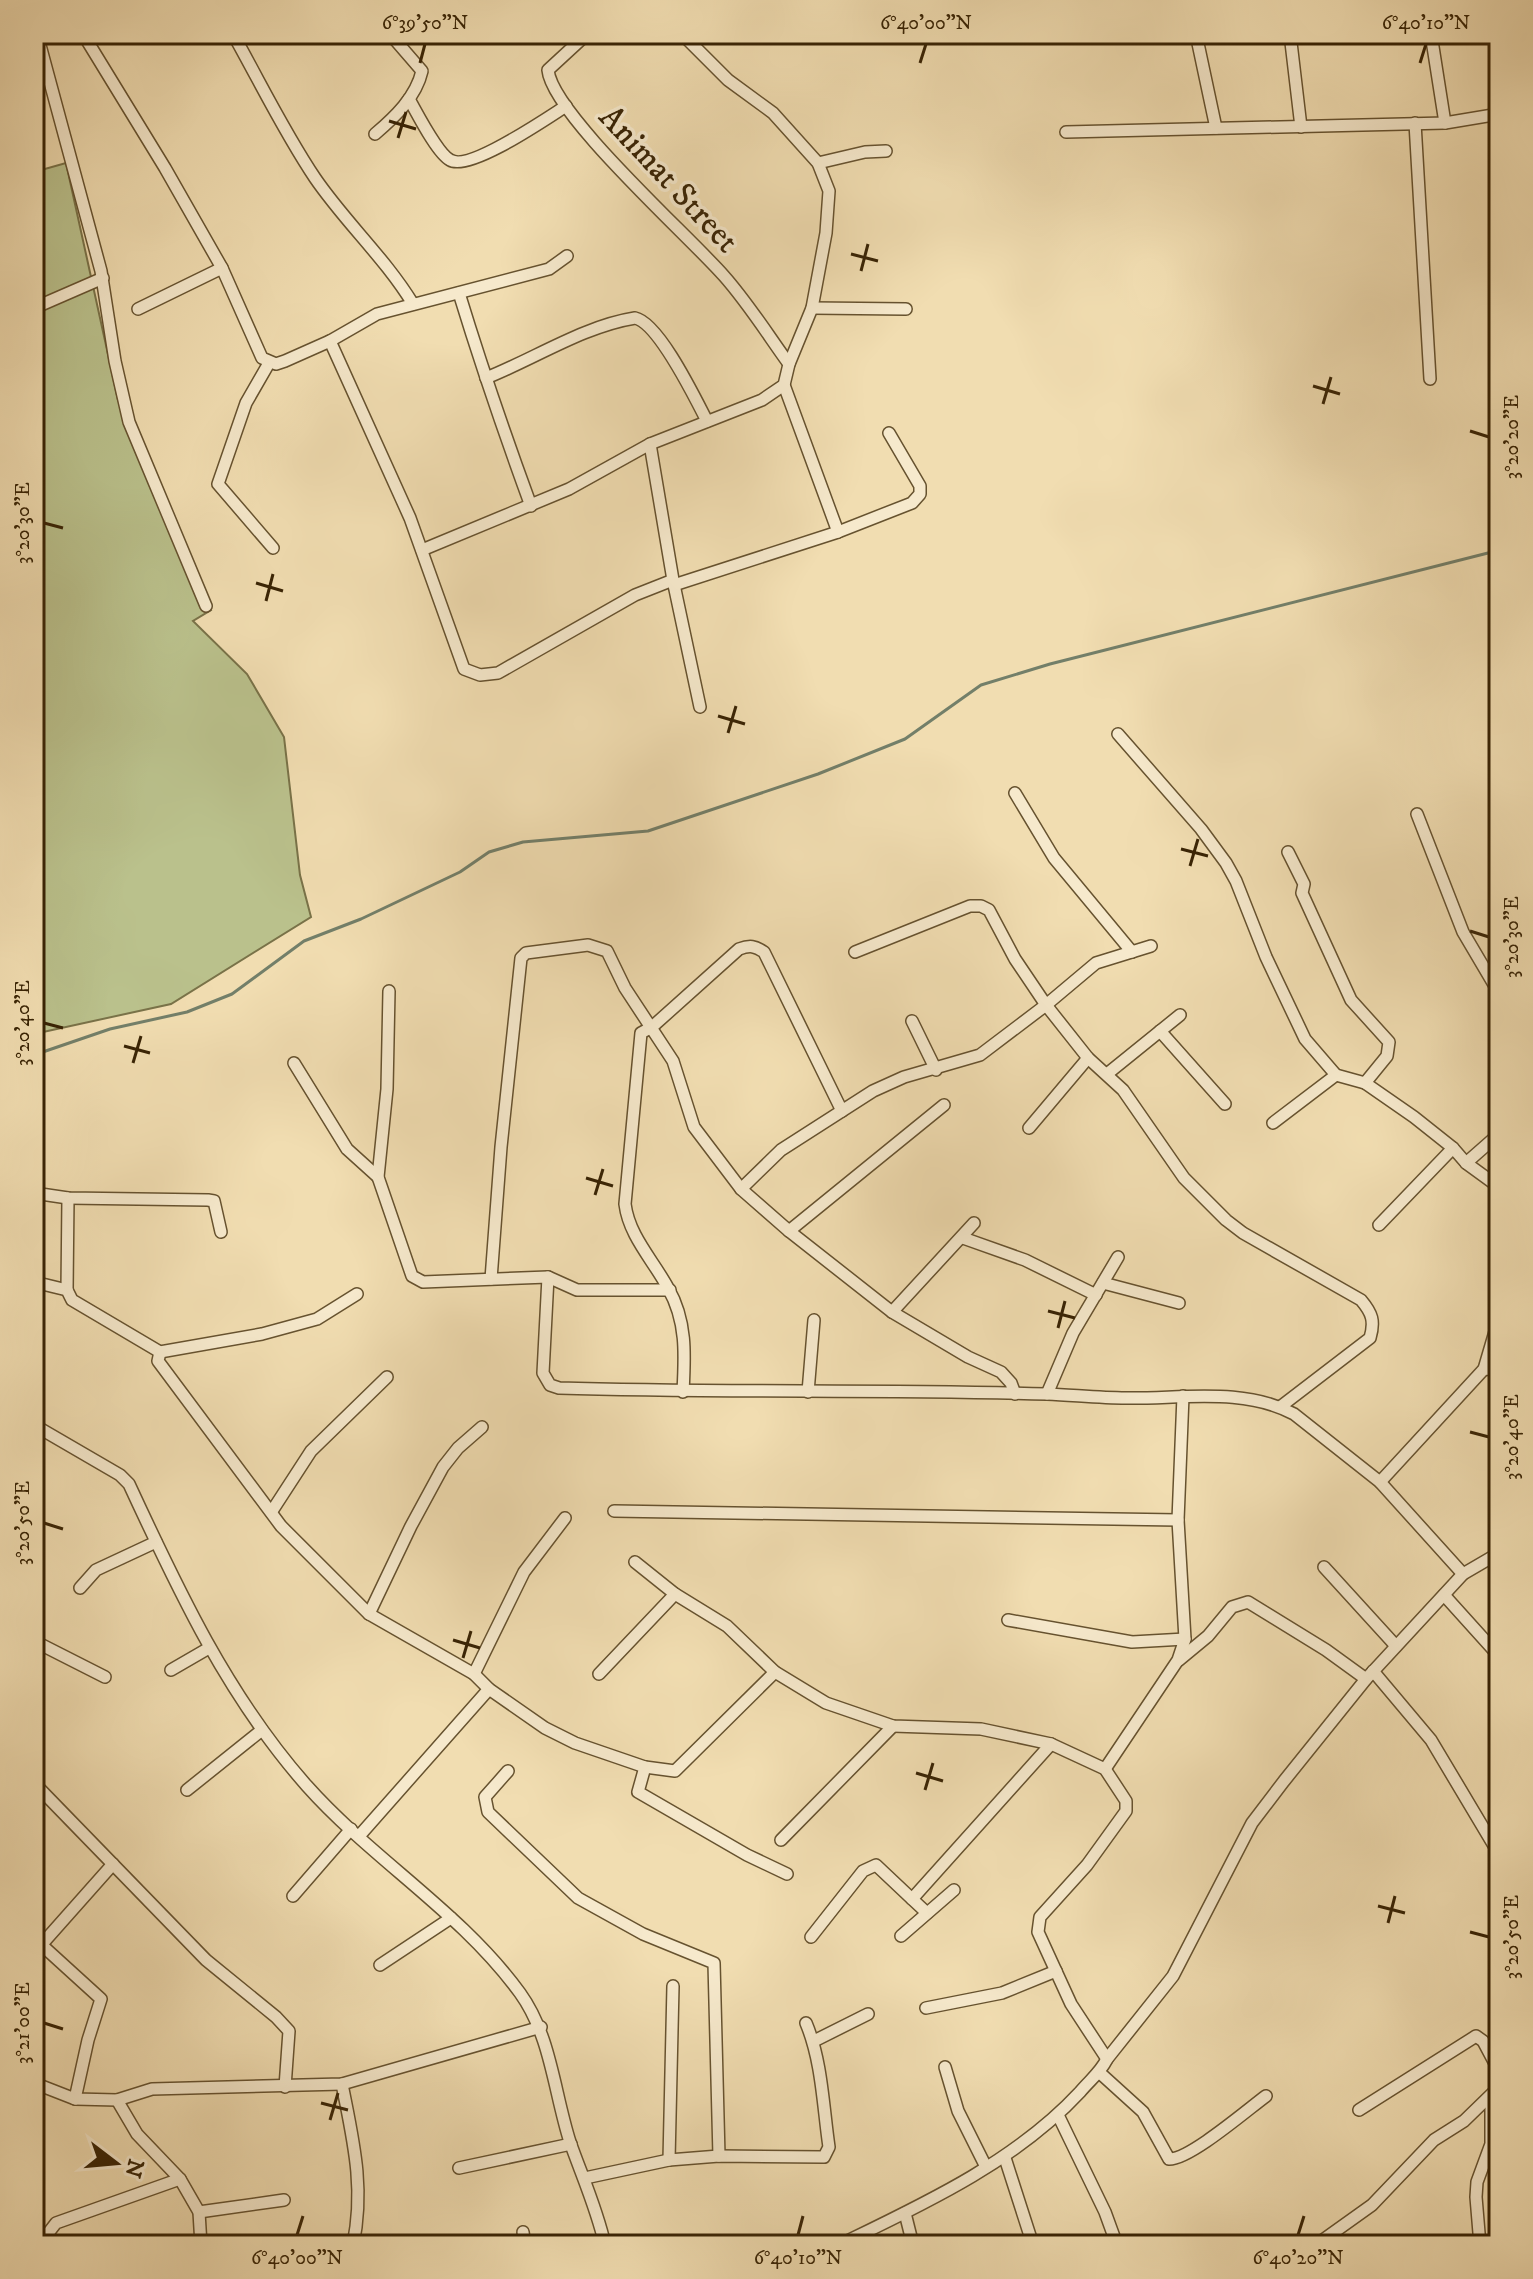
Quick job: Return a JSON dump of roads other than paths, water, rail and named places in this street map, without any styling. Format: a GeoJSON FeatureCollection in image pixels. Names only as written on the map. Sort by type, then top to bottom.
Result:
{"type":"FeatureCollection","features":[{"type":"Feature","properties":{"kind":"street"},"geometry":{"type":"LineString","coordinates":[[37,34],[103,278],[115,361],[129,422],[206,606]]}},
{"type":"Feature","properties":{"kind":"street"},"geometry":{"type":"LineString","coordinates":[[83,34],[222,268],[262,358],[269,363],[285,361],[330,341],[377,314],[549,269],[567,256]]}},
{"type":"Feature","properties":{"kind":"street"},"geometry":{"type":"LineString","coordinates":[[233,34],[316,179],[396,276],[413,304]]}},
{"type":"Feature","properties":{"kind":"street"},"geometry":{"type":"LineString","coordinates":[[375,134],[392,120],[409,99],[422,71],[390,34]]}},
{"type":"Feature","properties":{"kind":"street","name":"Animat Street"},"geometry":{"type":"LineString","coordinates":[[587,34],[548,70],[551,83],[566,106],[629,180],[723,275],[789,364]]}},
{"type":"Feature","properties":{"kind":"street"},"geometry":{"type":"LineString","coordinates":[[682,34],[728,80],[773,113],[818,163],[829,191],[812,308],[789,364],[784,385],[838,532]]}},
{"type":"Feature","properties":{"kind":"street"},"geometry":{"type":"LineString","coordinates":[[1196,34],[1216,128]]}},
{"type":"Feature","properties":{"kind":"street"},"geometry":{"type":"LineString","coordinates":[[1290,34],[1301,127]]}},
{"type":"Feature","properties":{"kind":"street"},"geometry":{"type":"LineString","coordinates":[[1431,34],[1445,123]]}},
{"type":"Feature","properties":{"kind":"street"},"geometry":{"type":"LineString","coordinates":[[409,99],[446,156],[451,161],[462,163],[491,150],[566,106]]}},
{"type":"Feature","properties":{"kind":"street"},"geometry":{"type":"LineString","coordinates":[[1066,132],[1445,123],[1499,114]]}},
{"type":"Feature","properties":{"kind":"street"},"geometry":{"type":"LineString","coordinates":[[1415,123],[1430,379]]}},
{"type":"Feature","properties":{"kind":"street"},"geometry":{"type":"LineString","coordinates":[[818,163],[865,152],[886,151]]}},
{"type":"Feature","properties":{"kind":"street"},"geometry":{"type":"LineString","coordinates":[[138,309],[222,268]]}},
{"type":"Feature","properties":{"kind":"street"},"geometry":{"type":"LineString","coordinates":[[34,308],[103,278]]}},
{"type":"Feature","properties":{"kind":"street"},"geometry":{"type":"LineString","coordinates":[[459,293],[503,433],[531,506]]}},
{"type":"Feature","properties":{"kind":"street"},"geometry":{"type":"LineString","coordinates":[[812,308],[906,309]]}},
{"type":"Feature","properties":{"kind":"street"},"geometry":{"type":"LineString","coordinates":[[486,378],[578,336],[635,318],[644,320],[652,329],[682,374],[707,421]]}},
{"type":"Feature","properties":{"kind":"street"},"geometry":{"type":"LineString","coordinates":[[330,341],[422,550],[464,669],[480,675],[498,673],[635,595],[838,532],[912,503],[918,498],[920,486],[889,433]]}},
{"type":"Feature","properties":{"kind":"street"},"geometry":{"type":"LineString","coordinates":[[269,363],[246,403],[218,484],[273,548]]}},
{"type":"Feature","properties":{"kind":"street"},"geometry":{"type":"LineString","coordinates":[[422,550],[531,506],[609,469],[650,444],[762,400],[784,385]]}},
{"type":"Feature","properties":{"kind":"street"},"geometry":{"type":"LineString","coordinates":[[650,444],[700,707]]}},
{"type":"Feature","properties":{"kind":"street"},"geometry":{"type":"LineString","coordinates":[[1118,734],[1201,829],[1226,863],[1305,1039],[1336,1075],[1365,1083],[1453,1148],[1466,1163],[1499,1187]]}},
{"type":"Feature","properties":{"kind":"street"},"geometry":{"type":"LineString","coordinates":[[1015,793],[1054,858],[1132,952]]}},
{"type":"Feature","properties":{"kind":"street"},"geometry":{"type":"LineString","coordinates":[[1417,814],[1463,932],[1499,993]]}},
{"type":"Feature","properties":{"kind":"street"},"geometry":{"type":"LineString","coordinates":[[1288,852],[1304,884],[1302,893],[1351,1000],[1389,1042],[1387,1056],[1365,1083]]}},
{"type":"Feature","properties":{"kind":"street"},"geometry":{"type":"LineString","coordinates":[[855,952],[970,906],[989,910],[1015,959],[1046,1005],[1088,1058],[1123,1090],[1184,1178],[1243,1233],[1361,1300],[1371,1311],[1374,1326],[1370,1338],[1280,1407]]}},
{"type":"Feature","properties":{"kind":"street"},"geometry":{"type":"LineString","coordinates":[[491,1279],[521,958],[526,953],[588,945],[607,951],[625,988],[673,1061],[694,1127],[741,1189],[892,1312],[968,1357],[1001,1372],[1011,1383],[1015,1394]]}},
{"type":"Feature","properties":{"kind":"street"},"geometry":{"type":"LineString","coordinates":[[683,1392],[683,1327],[670,1290],[632,1230],[625,1204],[641,1033],[652,1027],[739,949],[749,946],[757,948],[764,952],[842,1111]]}},
{"type":"Feature","properties":{"kind":"street"},"geometry":{"type":"LineString","coordinates":[[741,1189],[781,1150],[873,1091],[904,1077],[980,1055],[1096,963],[1151,946]]}},
{"type":"Feature","properties":{"kind":"street"},"geometry":{"type":"LineString","coordinates":[[389,991],[387,1089],[378,1177],[412,1276],[423,1282],[548,1277],[577,1290],[670,1290]]}},
{"type":"Feature","properties":{"kind":"street"},"geometry":{"type":"LineString","coordinates":[[1107,1074],[1180,1015]]}},
{"type":"Feature","properties":{"kind":"street"},"geometry":{"type":"LineString","coordinates":[[912,1021],[936,1070]]}},
{"type":"Feature","properties":{"kind":"street"},"geometry":{"type":"LineString","coordinates":[[1160,1031],[1225,1104]]}},
{"type":"Feature","properties":{"kind":"street"},"geometry":{"type":"LineString","coordinates":[[1029,1128],[1088,1058]]}},
{"type":"Feature","properties":{"kind":"street"},"geometry":{"type":"LineString","coordinates":[[294,1063],[347,1149],[378,1177]]}},
{"type":"Feature","properties":{"kind":"street"},"geometry":{"type":"LineString","coordinates":[[1273,1123],[1336,1075]]}},
{"type":"Feature","properties":{"kind":"street"},"geometry":{"type":"LineString","coordinates":[[789,1231],[944,1105]]}},
{"type":"Feature","properties":{"kind":"street"},"geometry":{"type":"LineString","coordinates":[[1466,1163],[1499,1134]]}},
{"type":"Feature","properties":{"kind":"street"},"geometry":{"type":"LineString","coordinates":[[1379,1225],[1453,1148]]}},
{"type":"Feature","properties":{"kind":"street"},"geometry":{"type":"LineString","coordinates":[[34,1193],[68,1198],[214,1201],[221,1232]]}},
{"type":"Feature","properties":{"kind":"street"},"geometry":{"type":"LineString","coordinates":[[68,1198],[67,1290],[72,1300],[160,1352],[262,1334],[317,1319],[357,1294]]}},
{"type":"Feature","properties":{"kind":"street"},"geometry":{"type":"LineString","coordinates":[[892,1312],[974,1223]]}},
{"type":"Feature","properties":{"kind":"street"},"geometry":{"type":"LineString","coordinates":[[963,1238],[1025,1260],[1096,1295]]}},
{"type":"Feature","properties":{"kind":"street"},"geometry":{"type":"LineString","coordinates":[[1047,1394],[1073,1333],[1118,1257]]}},
{"type":"Feature","properties":{"kind":"street"},"geometry":{"type":"LineString","coordinates":[[548,1277],[543,1373],[550,1385],[559,1388],[683,1392],[1047,1394],[1127,1398],[1183,1396],[1244,1400],[1280,1407],[1294,1414],[1380,1482],[1463,1574]]}},
{"type":"Feature","properties":{"kind":"street"},"geometry":{"type":"LineString","coordinates":[[34,1282],[67,1290]]}},
{"type":"Feature","properties":{"kind":"street"},"geometry":{"type":"LineString","coordinates":[[1103,1283],[1179,1303]]}},
{"type":"Feature","properties":{"kind":"street"},"geometry":{"type":"LineString","coordinates":[[1380,1482],[1484,1369],[1499,1318]]}},
{"type":"Feature","properties":{"kind":"street"},"geometry":{"type":"LineString","coordinates":[[808,1392],[814,1320]]}},
{"type":"Feature","properties":{"kind":"street"},"geometry":{"type":"LineString","coordinates":[[160,1352],[158,1361],[237,1470],[292,1538],[369,1614],[474,1674],[489,1689],[545,1728],[575,1743],[645,1767],[675,1771],[775,1672]]}},
{"type":"Feature","properties":{"kind":"street"},"geometry":{"type":"LineString","coordinates":[[1484,1369],[1499,1370]]}},
{"type":"Feature","properties":{"kind":"street"},"geometry":{"type":"LineString","coordinates":[[272,1511],[311,1451],[387,1377]]}},
{"type":"Feature","properties":{"kind":"street"},"geometry":{"type":"LineString","coordinates":[[1105,1769],[1178,1660],[1185,1639],[1178,1520],[1183,1396]]}},
{"type":"Feature","properties":{"kind":"street"},"geometry":{"type":"LineString","coordinates":[[34,1425],[120,1475],[129,1484],[209,1648],[262,1730],[308,1786],[451,1918],[514,1986],[541,2027],[571,2144],[585,2178],[605,2245]]}},
{"type":"Feature","properties":{"kind":"street"},"geometry":{"type":"LineString","coordinates":[[369,1614],[443,1467],[458,1448],[482,1427]]}},
{"type":"Feature","properties":{"kind":"street"},"geometry":{"type":"LineString","coordinates":[[614,1511],[1178,1520]]}},
{"type":"Feature","properties":{"kind":"street"},"geometry":{"type":"LineString","coordinates":[[474,1674],[524,1572],[565,1518]]}},
{"type":"Feature","properties":{"kind":"street"},"geometry":{"type":"LineString","coordinates":[[80,1588],[96,1570],[156,1542]]}},
{"type":"Feature","properties":{"kind":"street"},"geometry":{"type":"LineString","coordinates":[[843,2244],[1005,2158],[1058,2115],[1100,2073],[1107,2059],[1173,1976],[1252,1823],[1369,1675],[1463,1574],[1499,1553]]}},
{"type":"Feature","properties":{"kind":"street"},"geometry":{"type":"LineString","coordinates":[[635,1562],[675,1594],[727,1626],[775,1672],[826,1703],[893,1726],[981,1729],[1051,1744],[1105,1769],[1126,1801],[1126,1811],[1087,1865],[1040,1917],[1038,1932],[1071,2004],[1107,2059]]}},
{"type":"Feature","properties":{"kind":"street"},"geometry":{"type":"LineString","coordinates":[[1324,1567],[1396,1646]]}},
{"type":"Feature","properties":{"kind":"street"},"geometry":{"type":"LineString","coordinates":[[599,1674],[675,1594]]}},
{"type":"Feature","properties":{"kind":"street"},"geometry":{"type":"LineString","coordinates":[[1444,1595],[1499,1656]]}},
{"type":"Feature","properties":{"kind":"street"},"geometry":{"type":"LineString","coordinates":[[1178,1660],[1208,1636],[1232,1607],[1248,1602],[1369,1675],[1431,1740],[1499,1854]]}},
{"type":"Feature","properties":{"kind":"street"},"geometry":{"type":"LineString","coordinates":[[1008,1620],[1132,1642],[1185,1639]]}},
{"type":"Feature","properties":{"kind":"street"},"geometry":{"type":"LineString","coordinates":[[34,1641],[105,1677]]}},
{"type":"Feature","properties":{"kind":"street"},"geometry":{"type":"LineString","coordinates":[[171,1670],[209,1648]]}},
{"type":"Feature","properties":{"kind":"street"},"geometry":{"type":"LineString","coordinates":[[293,1896],[489,1689]]}},
{"type":"Feature","properties":{"kind":"street"},"geometry":{"type":"LineString","coordinates":[[781,1840],[893,1726]]}},
{"type":"Feature","properties":{"kind":"street"},"geometry":{"type":"LineString","coordinates":[[187,1790],[262,1730]]}},
{"type":"Feature","properties":{"kind":"street"},"geometry":{"type":"LineString","coordinates":[[912,1899],[1051,1744]]}},
{"type":"Feature","properties":{"kind":"street"},"geometry":{"type":"LineString","coordinates":[[645,1767],[638,1792],[747,1855],[787,1874]]}},
{"type":"Feature","properties":{"kind":"street"},"geometry":{"type":"LineString","coordinates":[[508,1771],[485,1797],[485,1807],[578,1898],[643,1934],[714,1963],[719,2156]]}},
{"type":"Feature","properties":{"kind":"street"},"geometry":{"type":"LineString","coordinates":[[34,1783],[206,1960],[289,2031],[285,2087]]}},
{"type":"Feature","properties":{"kind":"street"},"geometry":{"type":"LineString","coordinates":[[75,2099],[101,1999],[38,1941],[113,1864]]}},
{"type":"Feature","properties":{"kind":"street"},"geometry":{"type":"LineString","coordinates":[[811,1937],[863,1871],[876,1865],[927,1913]]}},
{"type":"Feature","properties":{"kind":"street"},"geometry":{"type":"LineString","coordinates":[[901,1936],[954,1890]]}},
{"type":"Feature","properties":{"kind":"street"},"geometry":{"type":"LineString","coordinates":[[380,1965],[451,1918]]}},
{"type":"Feature","properties":{"kind":"street"},"geometry":{"type":"LineString","coordinates":[[926,2008],[1002,1993],[1056,1971]]}},
{"type":"Feature","properties":{"kind":"street"},"geometry":{"type":"LineString","coordinates":[[669,2160],[673,1986]]}},
{"type":"Feature","properties":{"kind":"street"},"geometry":{"type":"LineString","coordinates":[[814,2041],[868,2014]]}},
{"type":"Feature","properties":{"kind":"street"},"geometry":{"type":"LineString","coordinates":[[585,2178],[669,2160],[719,2156],[819,2158],[828,2153],[814,2041],[806,2023]]}},
{"type":"Feature","properties":{"kind":"street"},"geometry":{"type":"LineString","coordinates":[[34,2083],[75,2099],[117,2100],[152,2089],[342,2084],[541,2027]]}},
{"type":"Feature","properties":{"kind":"street"},"geometry":{"type":"LineString","coordinates":[[1359,2110],[1476,2036],[1483,2041],[1499,2071]]}},
{"type":"Feature","properties":{"kind":"street"},"geometry":{"type":"LineString","coordinates":[[945,2067],[958,2111],[986,2167]]}},
{"type":"Feature","properties":{"kind":"street"},"geometry":{"type":"LineString","coordinates":[[1100,2073],[1143,2112],[1169,2159],[1177,2160],[1198,2147],[1266,2096]]}},
{"type":"Feature","properties":{"kind":"street"},"geometry":{"type":"LineString","coordinates":[[342,2084],[360,2184],[359,2218],[353,2245]]}},
{"type":"Feature","properties":{"kind":"street"},"geometry":{"type":"LineString","coordinates":[[1316,2245],[1372,2205],[1434,2140],[1464,2121],[1495,2092]]}},
{"type":"Feature","properties":{"kind":"street"},"geometry":{"type":"LineString","coordinates":[[1480,2245],[1477,2182],[1491,2144],[1495,2092]]}},
{"type":"Feature","properties":{"kind":"street"},"geometry":{"type":"LineString","coordinates":[[117,2100],[137,2134],[180,2179],[199,2212],[201,2245]]}},
{"type":"Feature","properties":{"kind":"street"},"geometry":{"type":"LineString","coordinates":[[1058,2115],[1105,2212],[1117,2245]]}},
{"type":"Feature","properties":{"kind":"street"},"geometry":{"type":"LineString","coordinates":[[459,2168],[571,2144]]}},
{"type":"Feature","properties":{"kind":"street"},"geometry":{"type":"LineString","coordinates":[[1005,2158],[1033,2245]]}},
{"type":"Feature","properties":{"kind":"street"},"geometry":{"type":"LineString","coordinates":[[39,2245],[56,2223],[180,2179]]}},
{"type":"Feature","properties":{"kind":"street"},"geometry":{"type":"LineString","coordinates":[[199,2212],[284,2200]]}},
{"type":"Feature","properties":{"kind":"street"},"geometry":{"type":"LineString","coordinates":[[905,2213],[913,2245]]}},
{"type":"Feature","properties":{"kind":"street"},"geometry":{"type":"LineString","coordinates":[[523,2232],[525,2245]]}},
{"type":"Feature","properties":{"kind":"waterway"},"geometry":{"type":"LineString","coordinates":[[34,1055],[110,1029],[187,1012],[232,994],[304,941],[361,919],[460,872],[489,852],[523,842],[648,831],[818,774],[905,739],[981,685],[1050,664],[1499,548]]}}]}
